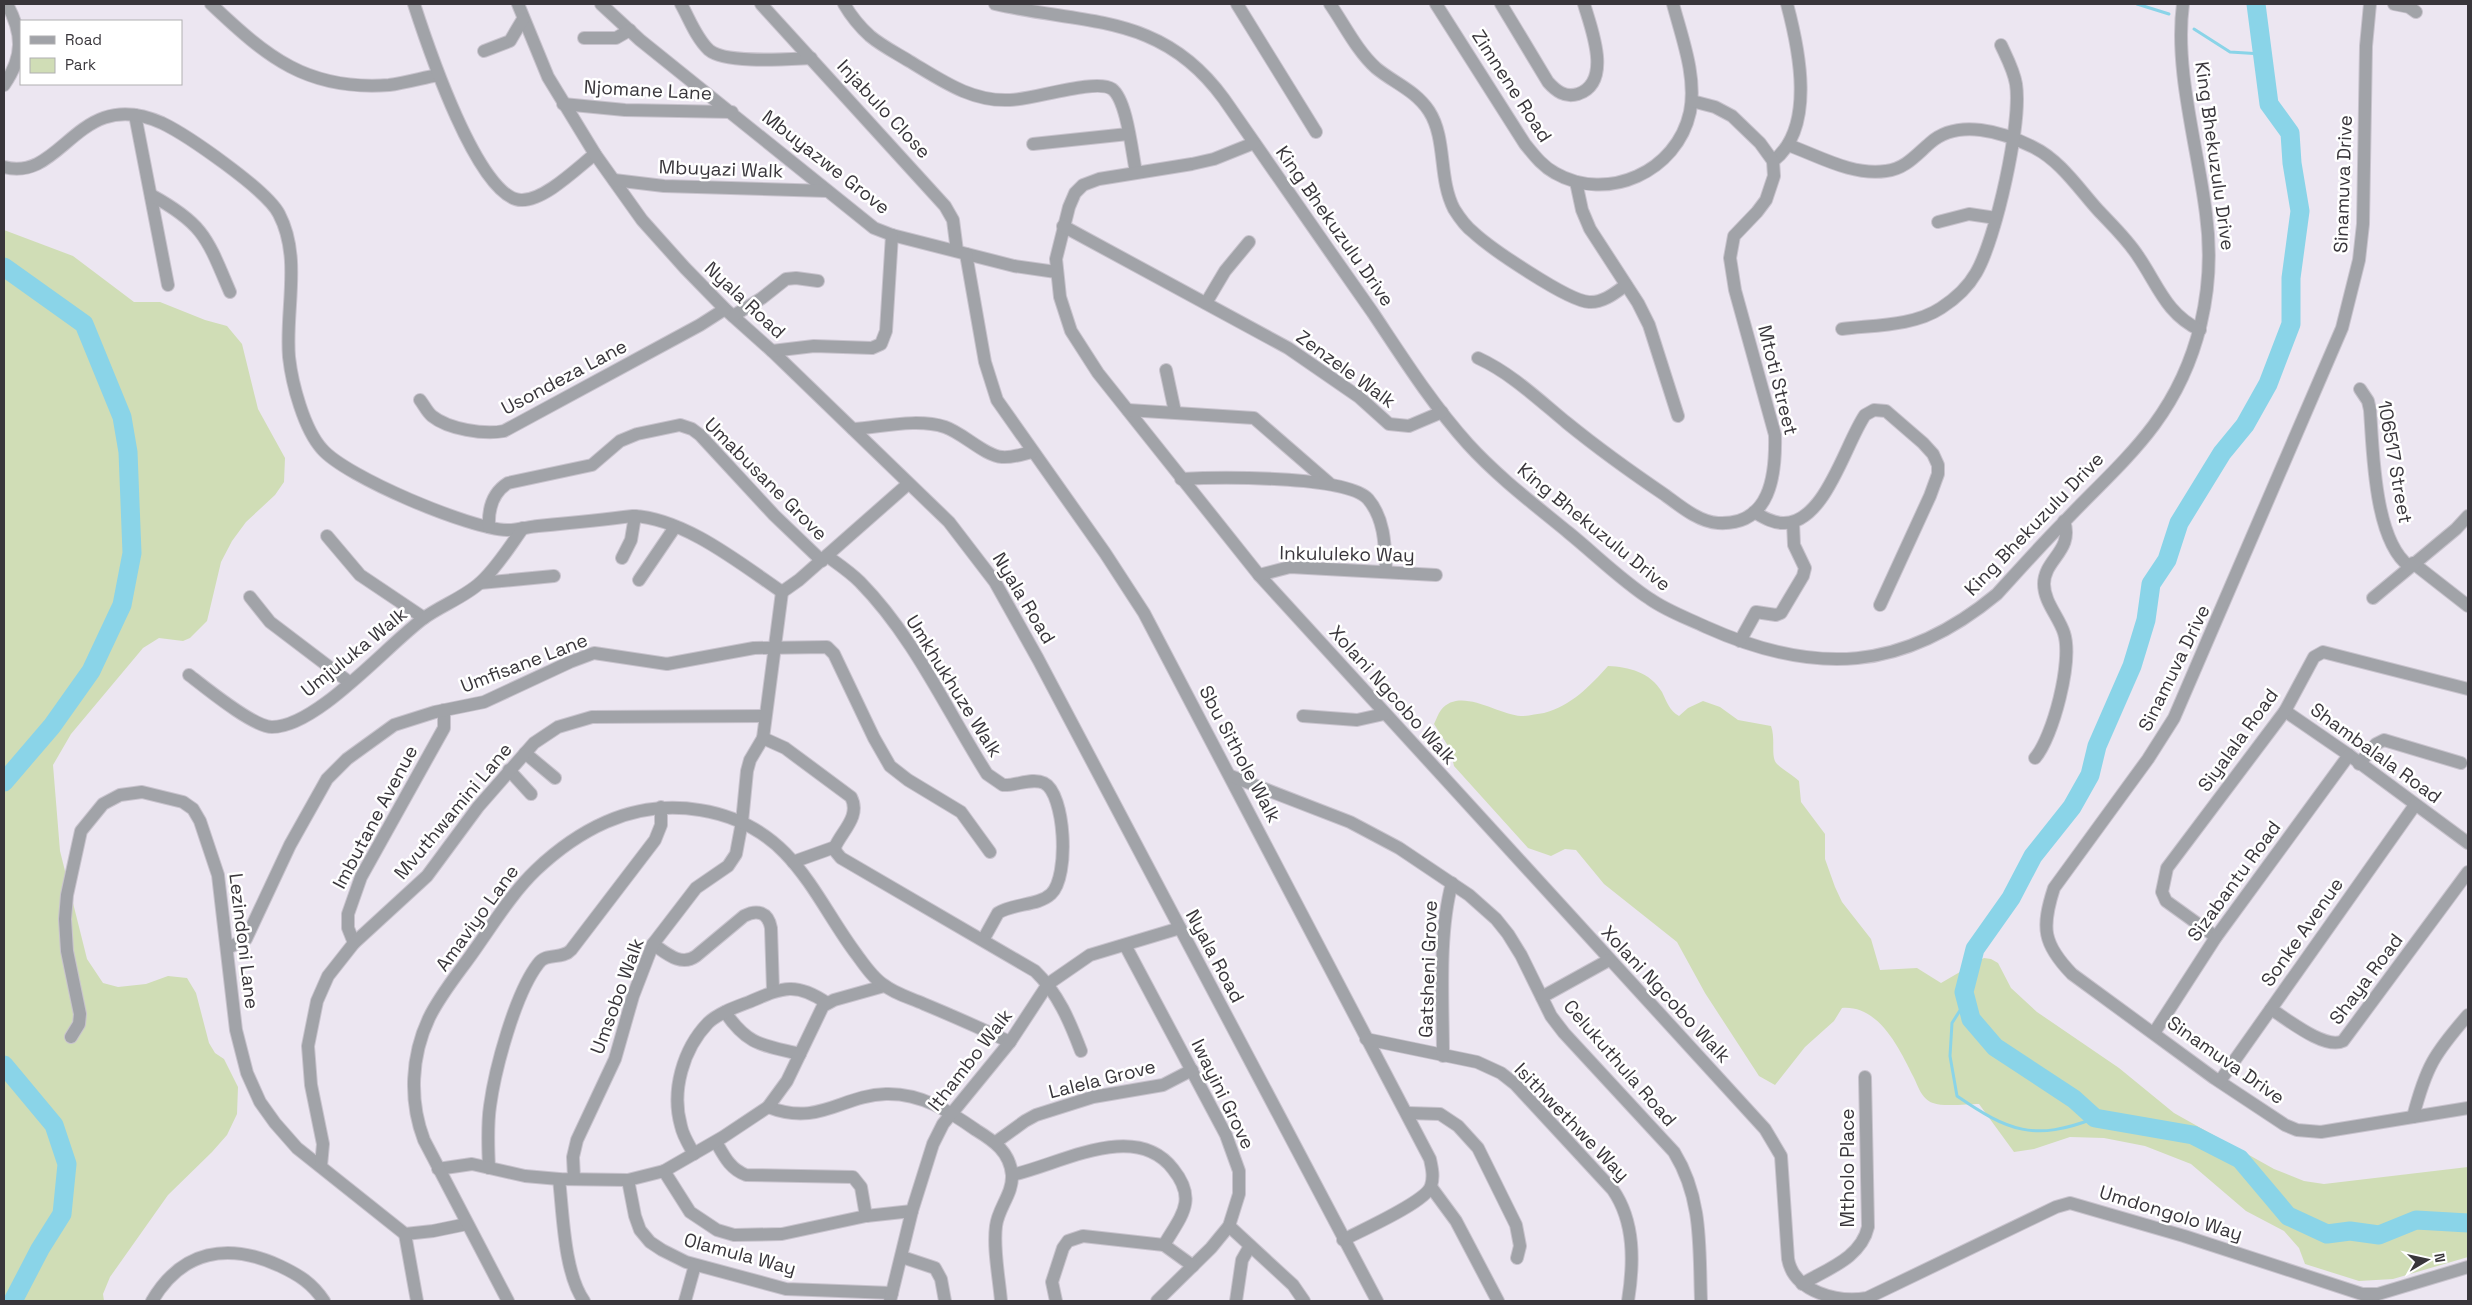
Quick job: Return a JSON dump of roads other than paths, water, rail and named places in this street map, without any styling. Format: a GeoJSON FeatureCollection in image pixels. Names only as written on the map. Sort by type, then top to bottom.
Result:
{"type":"FeatureCollection","features":[{"type":"Feature","properties":{"kind":"street"},"geometry":{"type":"LineString","coordinates":[[4,85],[16,61],[20,42],[17,24],[7,4]]}},
{"type":"Feature","properties":{"kind":"street"},"geometry":{"type":"LineString","coordinates":[[211,4],[264,52],[289,67],[315,78],[362,86],[391,85],[438,75]]}},
{"type":"Feature","properties":{"kind":"street"},"geometry":{"type":"LineString","coordinates":[[414,4],[438,75],[478,158],[497,188],[509,198],[521,201],[540,196],[595,154]]}},
{"type":"Feature","properties":{"kind":"street","name":"Nyala Road"},"geometry":{"type":"LineString","coordinates":[[518,4],[539,60],[563,104],[595,154],[642,220],[684,268],[729,313],[772,351],[949,522],[995,582],[1038,659],[1343,1240],[1377,1301]]}},
{"type":"Feature","properties":{"kind":"street","name":"Mbuyazwe Grove"},"geometry":{"type":"LineString","coordinates":[[601,4],[630,30],[864,221],[892,235],[1014,266],[1056,272]]}},
{"type":"Feature","properties":{"kind":"street"},"geometry":{"type":"LineString","coordinates":[[681,4],[704,44],[717,55],[765,59],[811,58]]}},
{"type":"Feature","properties":{"kind":"street","name":"Injabulo Close"},"geometry":{"type":"LineString","coordinates":[[761,4],[945,206],[953,220],[961,252]]}},
{"type":"Feature","properties":{"kind":"street"},"geometry":{"type":"LineString","coordinates":[[844,4],[855,20],[872,38],[949,85],[970,95],[1010,100],[1080,88],[1107,86],[1117,94],[1121,101],[1136,172]]}},
{"type":"Feature","properties":{"kind":"street","name":"King Bhekuzulu Drive"},"geometry":{"type":"LineString","coordinates":[[995,4],[1123,26],[1165,44],[1204,74],[1442,412],[1482,459],[1642,594],[1666,609],[1740,641],[1775,653],[1819,660],[1877,655],[1918,643],[1950,628],[1978,610],[1997,594],[2153,426],[2186,371],[2200,330],[2208,286],[2210,241],[2183,61],[2183,4]]}},
{"type":"Feature","properties":{"kind":"street"},"geometry":{"type":"LineString","coordinates":[[1237,4],[1316,132]]}},
{"type":"Feature","properties":{"kind":"street"},"geometry":{"type":"LineString","coordinates":[[1330,4],[1369,60],[1386,75],[1408,88],[1428,109],[1437,132],[1448,195],[1458,214],[1471,231],[1487,244],[1536,276],[1577,300],[1587,302],[1603,300],[1626,285]]}},
{"type":"Feature","properties":{"kind":"street","name":"Zimnene Road"},"geometry":{"type":"LineString","coordinates":[[1436,4],[1524,144],[1546,167],[1576,182],[1613,184],[1630,180],[1651,169],[1666,157],[1681,137],[1688,119],[1692,101],[1691,75],[1673,4]]}},
{"type":"Feature","properties":{"kind":"street"},"geometry":{"type":"LineString","coordinates":[[1501,4],[1548,82],[1557,91],[1570,95],[1586,90],[1595,78],[1597,69],[1597,54],[1584,4]]}},
{"type":"Feature","properties":{"kind":"street"},"geometry":{"type":"LineString","coordinates":[[1692,101],[1715,107],[1732,116],[1760,143],[1773,161],[1788,145],[1797,114],[1801,74],[1787,4]]}},
{"type":"Feature","properties":{"kind":"street"},"geometry":{"type":"LineString","coordinates":[[2369,6],[2376,9],[2382,4]]}},
{"type":"Feature","properties":{"kind":"street"},"geometry":{"type":"LineString","coordinates":[[2394,4],[2422,8]]}},
{"type":"Feature","properties":{"kind":"street","name":"Sinamuva Drive"},"geometry":{"type":"LineString","coordinates":[[2369,6],[2363,224],[2359,260],[2342,328],[2174,718],[2148,759],[2054,888],[2046,912],[2047,939],[2056,957],[2072,974],[2220,1081],[2286,1125],[2307,1132],[2321,1132],[2468,1108]]}},
{"type":"Feature","properties":{"kind":"street"},"geometry":{"type":"LineString","coordinates":[[484,51],[510,41],[523,19]]}},
{"type":"Feature","properties":{"kind":"street"},"geometry":{"type":"LineString","coordinates":[[584,38],[616,38],[630,30]]}},
{"type":"Feature","properties":{"kind":"street"},"geometry":{"type":"LineString","coordinates":[[1842,329],[1919,318],[1943,306],[1966,286],[1975,275],[1983,258],[1996,218],[2012,139],[2016,83],[2001,45]]}},
{"type":"Feature","properties":{"kind":"street","name":"Njomane Lane"},"geometry":{"type":"LineString","coordinates":[[563,104],[625,110],[732,112]]}},
{"type":"Feature","properties":{"kind":"street"},"geometry":{"type":"LineString","coordinates":[[4,166],[19,169],[33,166],[46,160],[91,122],[109,116],[135,115],[159,122],[195,142],[266,198],[279,213],[286,236],[291,272],[289,340],[292,377],[315,440],[323,450],[336,460],[391,492],[456,517],[489,527],[507,530],[635,516],[652,519],[675,526],[707,543],[782,592]]}},
{"type":"Feature","properties":{"kind":"street"},"geometry":{"type":"LineString","coordinates":[[135,115],[168,285]]}},
{"type":"Feature","properties":{"kind":"street"},"geometry":{"type":"LineString","coordinates":[[1788,145],[1856,170],[1876,172],[1895,170],[1904,166],[1939,136],[1956,130],[1975,130],[2012,139],[2040,151],[2054,161],[2134,249],[2178,317],[2200,330]]}},
{"type":"Feature","properties":{"kind":"street"},"geometry":{"type":"LineString","coordinates":[[1033,144],[1128,134]]}},
{"type":"Feature","properties":{"kind":"street","name":"Xolani Ngcobo Walk"},"geometry":{"type":"LineString","coordinates":[[1254,143],[1214,159],[1099,179],[1083,185],[1075,193],[1063,226],[1056,259],[1060,297],[1071,331],[1098,372],[1259,575],[1609,960],[1766,1129],[1781,1156],[1790,1268],[1802,1284]]}},
{"type":"Feature","properties":{"kind":"street","name":"Mtoti Street"},"geometry":{"type":"LineString","coordinates":[[1478,358],[1502,371],[1610,458],[1692,514],[1717,524],[1734,522],[1754,512],[1768,494],[1772,481],[1776,459],[1775,435],[1735,290],[1730,251],[1736,233],[1758,212],[1766,200],[1774,176],[1773,161]]}},
{"type":"Feature","properties":{"kind":"street","name":"Mbuyazi Walk"},"geometry":{"type":"LineString","coordinates":[[614,180],[664,186],[827,191]]}},
{"type":"Feature","properties":{"kind":"street"},"geometry":{"type":"LineString","coordinates":[[1576,182],[1585,219],[1649,325],[1678,416]]}},
{"type":"Feature","properties":{"kind":"street"},"geometry":{"type":"LineString","coordinates":[[151,195],[184,214],[206,238],[230,292]]}},
{"type":"Feature","properties":{"kind":"street"},"geometry":{"type":"LineString","coordinates":[[1938,222],[1969,214],[1996,218]]}},
{"type":"Feature","properties":{"kind":"street","name":"Zenzele Walk"},"geometry":{"type":"LineString","coordinates":[[1063,226],[1288,348],[1353,393],[1390,424],[1409,426],[1442,412]]}},
{"type":"Feature","properties":{"kind":"street"},"geometry":{"type":"LineString","coordinates":[[772,351],[814,346],[872,348],[881,344],[886,331],[892,235]]}},
{"type":"Feature","properties":{"kind":"street"},"geometry":{"type":"LineString","coordinates":[[1206,303],[1225,272],[1249,242]]}},
{"type":"Feature","properties":{"kind":"street","name":"Sbu Sithole Walk"},"geometry":{"type":"LineString","coordinates":[[961,252],[992,389],[1005,414],[1130,589],[1231,776],[1366,1039],[1407,1113],[1430,1159],[1433,1172],[1431,1187]]}},
{"type":"Feature","properties":{"kind":"street","name":"Usondeza Lane"},"geometry":{"type":"LineString","coordinates":[[420,400],[431,415],[441,422],[487,433],[504,431],[700,325],[762,298],[786,280],[796,278],[818,281]]}},
{"type":"Feature","properties":{"kind":"street"},"geometry":{"type":"LineString","coordinates":[[1166,370],[1175,412]]}},
{"type":"Feature","properties":{"kind":"street","name":"106517 Street"},"geometry":{"type":"LineString","coordinates":[[2360,389],[2368,401],[2370,410],[2372,462],[2386,526],[2394,549],[2411,565],[2468,606]]}},
{"type":"Feature","properties":{"kind":"street"},"geometry":{"type":"LineString","coordinates":[[1128,410],[1254,418],[1329,482]]}},
{"type":"Feature","properties":{"kind":"street"},"geometry":{"type":"LineString","coordinates":[[1754,512],[1771,521],[1793,522],[1813,509],[1826,490],[1862,419],[1870,411],[1886,411],[1923,443],[1935,460],[1938,474],[1930,496],[1880,605]]}},
{"type":"Feature","properties":{"kind":"street","name":"Umabusane Grove"},"geometry":{"type":"LineString","coordinates":[[489,527],[492,500],[498,490],[508,483],[592,465],[624,438],[680,425],[692,429],[700,435],[774,515],[824,558]]}},
{"type":"Feature","properties":{"kind":"street"},"geometry":{"type":"LineString","coordinates":[[854,429],[902,425],[937,425],[957,432],[999,457],[1032,452]]}},
{"type":"Feature","properties":{"kind":"street"},"geometry":{"type":"LineString","coordinates":[[1181,479],[1224,478],[1329,482],[1356,490],[1368,499],[1382,526],[1385,541],[1386,572]]}},
{"type":"Feature","properties":{"kind":"street"},"geometry":{"type":"LineString","coordinates":[[793,862],[835,847],[852,818],[855,808],[851,797],[785,748],[763,738],[782,592],[800,580],[908,484]]}},
{"type":"Feature","properties":{"kind":"street"},"geometry":{"type":"LineString","coordinates":[[622,558],[631,540],[635,516]]}},
{"type":"Feature","properties":{"kind":"street"},"geometry":{"type":"LineString","coordinates":[[2373,598],[2456,529],[2468,516]]}},
{"type":"Feature","properties":{"kind":"street"},"geometry":{"type":"LineString","coordinates":[[2035,758],[2043,746],[2048,733],[2059,696],[2066,655],[2064,634],[2046,597],[2043,582],[2049,567],[2065,543],[2064,521]]}},
{"type":"Feature","properties":{"kind":"street"},"geometry":{"type":"LineString","coordinates":[[1740,641],[1757,611],[1776,615],[1781,614],[1803,576],[1804,565],[1794,545],[1793,522]]}},
{"type":"Feature","properties":{"kind":"street"},"geometry":{"type":"LineString","coordinates":[[639,580],[675,526]]}},
{"type":"Feature","properties":{"kind":"street","name":"Umjuluka Walk"},"geometry":{"type":"LineString","coordinates":[[189,675],[250,719],[269,727],[289,723],[311,712],[424,618],[480,583],[495,568],[523,528]]}},
{"type":"Feature","properties":{"kind":"street"},"geometry":{"type":"LineString","coordinates":[[327,536],[360,575],[424,618]]}},
{"type":"Feature","properties":{"kind":"street","name":"Umkhukhuze Walk"},"geometry":{"type":"LineString","coordinates":[[824,558],[858,581],[882,607],[913,650],[987,774],[1003,785],[1040,782],[1050,788],[1062,829],[1064,863],[1061,880],[1051,894],[1045,898],[998,913],[982,940]]}},
{"type":"Feature","properties":{"kind":"street","name":"Inkululeko Way"},"geometry":{"type":"LineString","coordinates":[[1259,575],[1290,567],[1436,575]]}},
{"type":"Feature","properties":{"kind":"street"},"geometry":{"type":"LineString","coordinates":[[480,583],[554,576]]}},
{"type":"Feature","properties":{"kind":"street"},"geometry":{"type":"LineString","coordinates":[[250,597],[270,622],[349,682]]}},
{"type":"Feature","properties":{"kind":"street","name":"Umfisane Lane"},"geometry":{"type":"LineString","coordinates":[[228,948],[246,939],[290,844],[320,789],[333,772],[374,738],[394,725],[444,710],[484,702],[570,662],[594,653],[667,664],[754,648],[819,645],[830,648],[890,766],[908,780],[964,814],[990,852]]}},
{"type":"Feature","properties":{"kind":"street","name":"Siyalala Road"},"geometry":{"type":"LineString","coordinates":[[2216,937],[2166,901],[2162,892],[2167,868],[2285,711],[2314,656],[2321,652],[2468,688]]}},
{"type":"Feature","properties":{"kind":"street","name":"Imbutane Avenue"},"geometry":{"type":"LineString","coordinates":[[354,943],[347,921],[354,894],[369,860],[444,728],[444,710]]}},
{"type":"Feature","properties":{"kind":"street","name":"Shambalala Road"},"geometry":{"type":"LineString","coordinates":[[2285,711],[2349,755],[2468,844]]}},
{"type":"Feature","properties":{"kind":"street"},"geometry":{"type":"LineString","coordinates":[[1303,716],[1357,720],[1384,714]]}},
{"type":"Feature","properties":{"kind":"street","name":"Mvuthwamini Lane"},"geometry":{"type":"LineString","coordinates":[[321,1166],[323,1144],[311,1085],[308,1057],[310,1034],[318,1001],[328,976],[354,943],[427,876],[478,807],[525,753],[550,731],[592,717],[765,716]]}},
{"type":"Feature","properties":{"kind":"street","name":"Umsobo Walk"},"geometry":{"type":"LineString","coordinates":[[574,1178],[573,1157],[577,1140],[615,1058],[633,996],[653,944],[696,888],[732,862],[736,854],[742,822],[747,771],[750,760],[763,738]]}},
{"type":"Feature","properties":{"kind":"street"},"geometry":{"type":"LineString","coordinates":[[2359,764],[2376,744],[2384,740],[2462,763]]}},
{"type":"Feature","properties":{"kind":"street"},"geometry":{"type":"LineString","coordinates":[[525,753],[555,778]]}},
{"type":"Feature","properties":{"kind":"street","name":"Sizabantu Road"},"geometry":{"type":"LineString","coordinates":[[2154,1033],[2216,937],[2349,755]]}},
{"type":"Feature","properties":{"kind":"street"},"geometry":{"type":"LineString","coordinates":[[509,770],[531,794]]}},
{"type":"Feature","properties":{"kind":"street","name":"Celukuthula Road"},"geometry":{"type":"LineString","coordinates":[[1231,776],[1350,822],[1399,848],[1452,883],[1496,919],[1521,955],[1551,1016],[1564,1033],[1674,1152],[1685,1171],[1694,1197],[1699,1227],[1701,1301]]}},
{"type":"Feature","properties":{"kind":"street","name":"Lezindoni Lane"},"geometry":{"type":"LineString","coordinates":[[71,1037],[79,1024],[80,1014],[67,951],[65,919],[67,895],[81,831],[91,816],[111,798],[128,793],[149,792],[183,802],[196,814],[218,875],[228,948],[236,1030],[247,1073],[260,1102],[274,1123],[297,1148],[405,1234]]}},
{"type":"Feature","properties":{"kind":"street","name":"Sonke Avenue"},"geometry":{"type":"LineString","coordinates":[[2220,1081],[2415,805]]}},
{"type":"Feature","properties":{"kind":"street"},"geometry":{"type":"LineString","coordinates":[[489,1168],[490,1104],[512,1021],[522,995],[539,962],[548,957],[565,956],[655,840],[661,825],[661,808]]}},
{"type":"Feature","properties":{"kind":"street","name":"Amaviyo Lane"},"geometry":{"type":"LineString","coordinates":[[508,1301],[438,1169],[418,1123],[414,1094],[418,1050],[430,1017],[497,918],[535,871],[553,855],[601,824],[661,808],[694,809],[742,822],[772,842],[793,862],[813,888],[854,952],[884,986],[1010,1042]]}},
{"type":"Feature","properties":{"kind":"street"},"geometry":{"type":"LineString","coordinates":[[835,847],[836,852],[841,858],[1035,971],[1048,984],[1068,1018],[1081,1051]]}},
{"type":"Feature","properties":{"kind":"street","name":"Shaya Road"},"geometry":{"type":"LineString","coordinates":[[2271,1009],[2324,1042],[2337,1044],[2343,1041],[2468,872]]}},
{"type":"Feature","properties":{"kind":"street","name":"Gatsheni Grove"},"geometry":{"type":"LineString","coordinates":[[1444,1056],[1445,934],[1448,900],[1452,883]]}},
{"type":"Feature","properties":{"kind":"street"},"geometry":{"type":"LineString","coordinates":[[653,944],[678,960],[687,960],[696,956],[744,916],[751,912],[765,914],[769,919],[771,928],[773,990]]}},
{"type":"Feature","properties":{"kind":"street","name":"Ithambo Walk"},"geometry":{"type":"LineString","coordinates":[[891,1297],[912,1211],[933,1144],[943,1124],[1010,1042],[1048,984],[1090,955],[1180,928]]}},
{"type":"Feature","properties":{"kind":"street","name":"Iwayini Grove"},"geometry":{"type":"LineString","coordinates":[[1125,945],[1226,1135],[1239,1171],[1239,1194],[1229,1226],[1212,1248],[1156,1301]]}},
{"type":"Feature","properties":{"kind":"street"},"geometry":{"type":"LineString","coordinates":[[1542,998],[1609,960]]}},
{"type":"Feature","properties":{"kind":"street"},"geometry":{"type":"LineString","coordinates":[[438,1169],[465,1163],[526,1176],[559,1179],[628,1180],[664,1171],[716,1142],[768,1106],[787,1081],[819,1012],[827,1003],[884,986]]}},
{"type":"Feature","properties":{"kind":"street"},"geometry":{"type":"LineString","coordinates":[[694,1154],[680,1125],[679,1077],[684,1060],[709,1022],[725,1012],[773,990],[798,989],[827,1003]]}},
{"type":"Feature","properties":{"kind":"street"},"geometry":{"type":"LineString","coordinates":[[725,1012],[736,1029],[746,1038],[800,1054]]}},
{"type":"Feature","properties":{"kind":"street"},"geometry":{"type":"LineString","coordinates":[[2412,1118],[2428,1066],[2439,1049],[2468,1015]]}},
{"type":"Feature","properties":{"kind":"street","name":"Isithwethwe Way"},"geometry":{"type":"LineString","coordinates":[[1366,1039],[1477,1062],[1501,1073],[1515,1084],[1613,1190],[1624,1205],[1630,1232],[1631,1260],[1628,1301]]}},
{"type":"Feature","properties":{"kind":"street","name":"Lalela Grove"},"geometry":{"type":"LineString","coordinates":[[996,1142],[1036,1115],[1094,1097],[1163,1085],[1192,1070]]}},
{"type":"Feature","properties":{"kind":"street","name":"Mtholo Place"},"geometry":{"type":"LineString","coordinates":[[1802,1284],[1853,1254],[1863,1244],[1866,1236],[1868,1227],[1865,1078]]}},
{"type":"Feature","properties":{"kind":"street"},"geometry":{"type":"LineString","coordinates":[[768,1106],[788,1113],[804,1114],[886,1094],[936,1104],[996,1142],[1006,1157],[1012,1175],[1010,1189],[996,1224],[1001,1301]]}},
{"type":"Feature","properties":{"kind":"street"},"geometry":{"type":"LineString","coordinates":[[1407,1113],[1440,1114],[1458,1126],[1478,1148],[1516,1225],[1520,1246],[1517,1258]]}},
{"type":"Feature","properties":{"kind":"street"},"geometry":{"type":"LineString","coordinates":[[716,1142],[729,1164],[735,1170],[746,1175],[853,1177],[861,1187],[866,1216]]}},
{"type":"Feature","properties":{"kind":"street"},"geometry":{"type":"LineString","coordinates":[[1012,1175],[1095,1150],[1127,1145],[1155,1152],[1173,1169],[1186,1194],[1184,1210],[1164,1245]]}},
{"type":"Feature","properties":{"kind":"street"},"geometry":{"type":"LineString","coordinates":[[664,1171],[690,1212],[706,1224],[725,1233],[767,1236],[866,1216],[912,1211]]}},
{"type":"Feature","properties":{"kind":"street"},"geometry":{"type":"LineString","coordinates":[[559,1179],[570,1270],[584,1301]]}},
{"type":"Feature","properties":{"kind":"street","name":"Olamula Way"},"geometry":{"type":"LineString","coordinates":[[628,1180],[635,1216],[644,1235],[662,1250],[695,1265],[820,1296],[891,1297]]}},
{"type":"Feature","properties":{"kind":"street"},"geometry":{"type":"LineString","coordinates":[[1343,1240],[1420,1199],[1431,1187],[1456,1221],[1498,1301]]}},
{"type":"Feature","properties":{"kind":"street","name":"Umdongolo Way"},"geometry":{"type":"LineString","coordinates":[[1877,1298],[2056,1207],[2070,1203],[2184,1236],[2362,1294],[2378,1294],[2468,1269]]}},
{"type":"Feature","properties":{"kind":"street"},"geometry":{"type":"LineString","coordinates":[[417,1301],[405,1234],[467,1224]]}},
{"type":"Feature","properties":{"kind":"street"},"geometry":{"type":"LineString","coordinates":[[1229,1226],[1293,1285],[1304,1301]]}},
{"type":"Feature","properties":{"kind":"street"},"geometry":{"type":"LineString","coordinates":[[1056,1301],[1052,1282],[1063,1248],[1068,1241],[1083,1236],[1164,1245],[1193,1266]]}},
{"type":"Feature","properties":{"kind":"street"},"geometry":{"type":"LineString","coordinates":[[1236,1301],[1242,1260],[1250,1246]]}},
{"type":"Feature","properties":{"kind":"street"},"geometry":{"type":"LineString","coordinates":[[152,1301],[166,1280],[190,1262],[218,1253],[232,1252],[250,1254],[301,1276],[311,1284],[324,1301]]}},
{"type":"Feature","properties":{"kind":"street"},"geometry":{"type":"LineString","coordinates":[[902,1257],[935,1268],[941,1278],[945,1301]]}},
{"type":"Feature","properties":{"kind":"street"},"geometry":{"type":"LineString","coordinates":[[685,1301],[695,1265]]}},
{"type":"Feature","properties":{"kind":"street"},"geometry":{"type":"LineString","coordinates":[[1802,1284],[1823,1294],[1844,1299],[1877,1298]]}},
{"type":"Feature","properties":{"kind":"waterway"},"geometry":{"type":"LineString","coordinates":[[2137,4],[2169,14]]}},
{"type":"Feature","properties":{"kind":"waterway"},"geometry":{"type":"LineString","coordinates":[[2256,4],[2269,104],[2290,133],[2292,163],[2300,211],[2291,278],[2291,324],[2268,384],[2245,425],[2222,453],[2179,523],[2167,560],[2151,584],[2146,620],[2132,666],[2097,746],[2090,775],[2072,807],[2033,856],[2011,898],[1975,949],[1964,992],[1971,1019],[1995,1047],[2074,1099],[2095,1118],[2193,1135],[2240,1159],[2288,1216],[2327,1234],[2350,1231],[2379,1235],[2416,1220],[2468,1223]]}},
{"type":"Feature","properties":{"kind":"waterway"},"geometry":{"type":"LineString","coordinates":[[2194,29],[2230,52],[2262,54]]}},
{"type":"Feature","properties":{"kind":"waterway"},"geometry":{"type":"LineString","coordinates":[[4,267],[84,324],[122,417],[128,452],[132,553],[122,605],[91,671],[52,726],[4,782]]}},
{"type":"Feature","properties":{"kind":"waterway"},"geometry":{"type":"LineString","coordinates":[[1966,1001],[1952,1023],[1950,1056],[1957,1096],[1992,1118],[2022,1129],[2038,1131],[2055,1130],[2095,1118]]}},
{"type":"Feature","properties":{"kind":"waterway"},"geometry":{"type":"LineString","coordinates":[[4,1065],[54,1125],[67,1164],[62,1214],[40,1249],[13,1301]]}}]}
